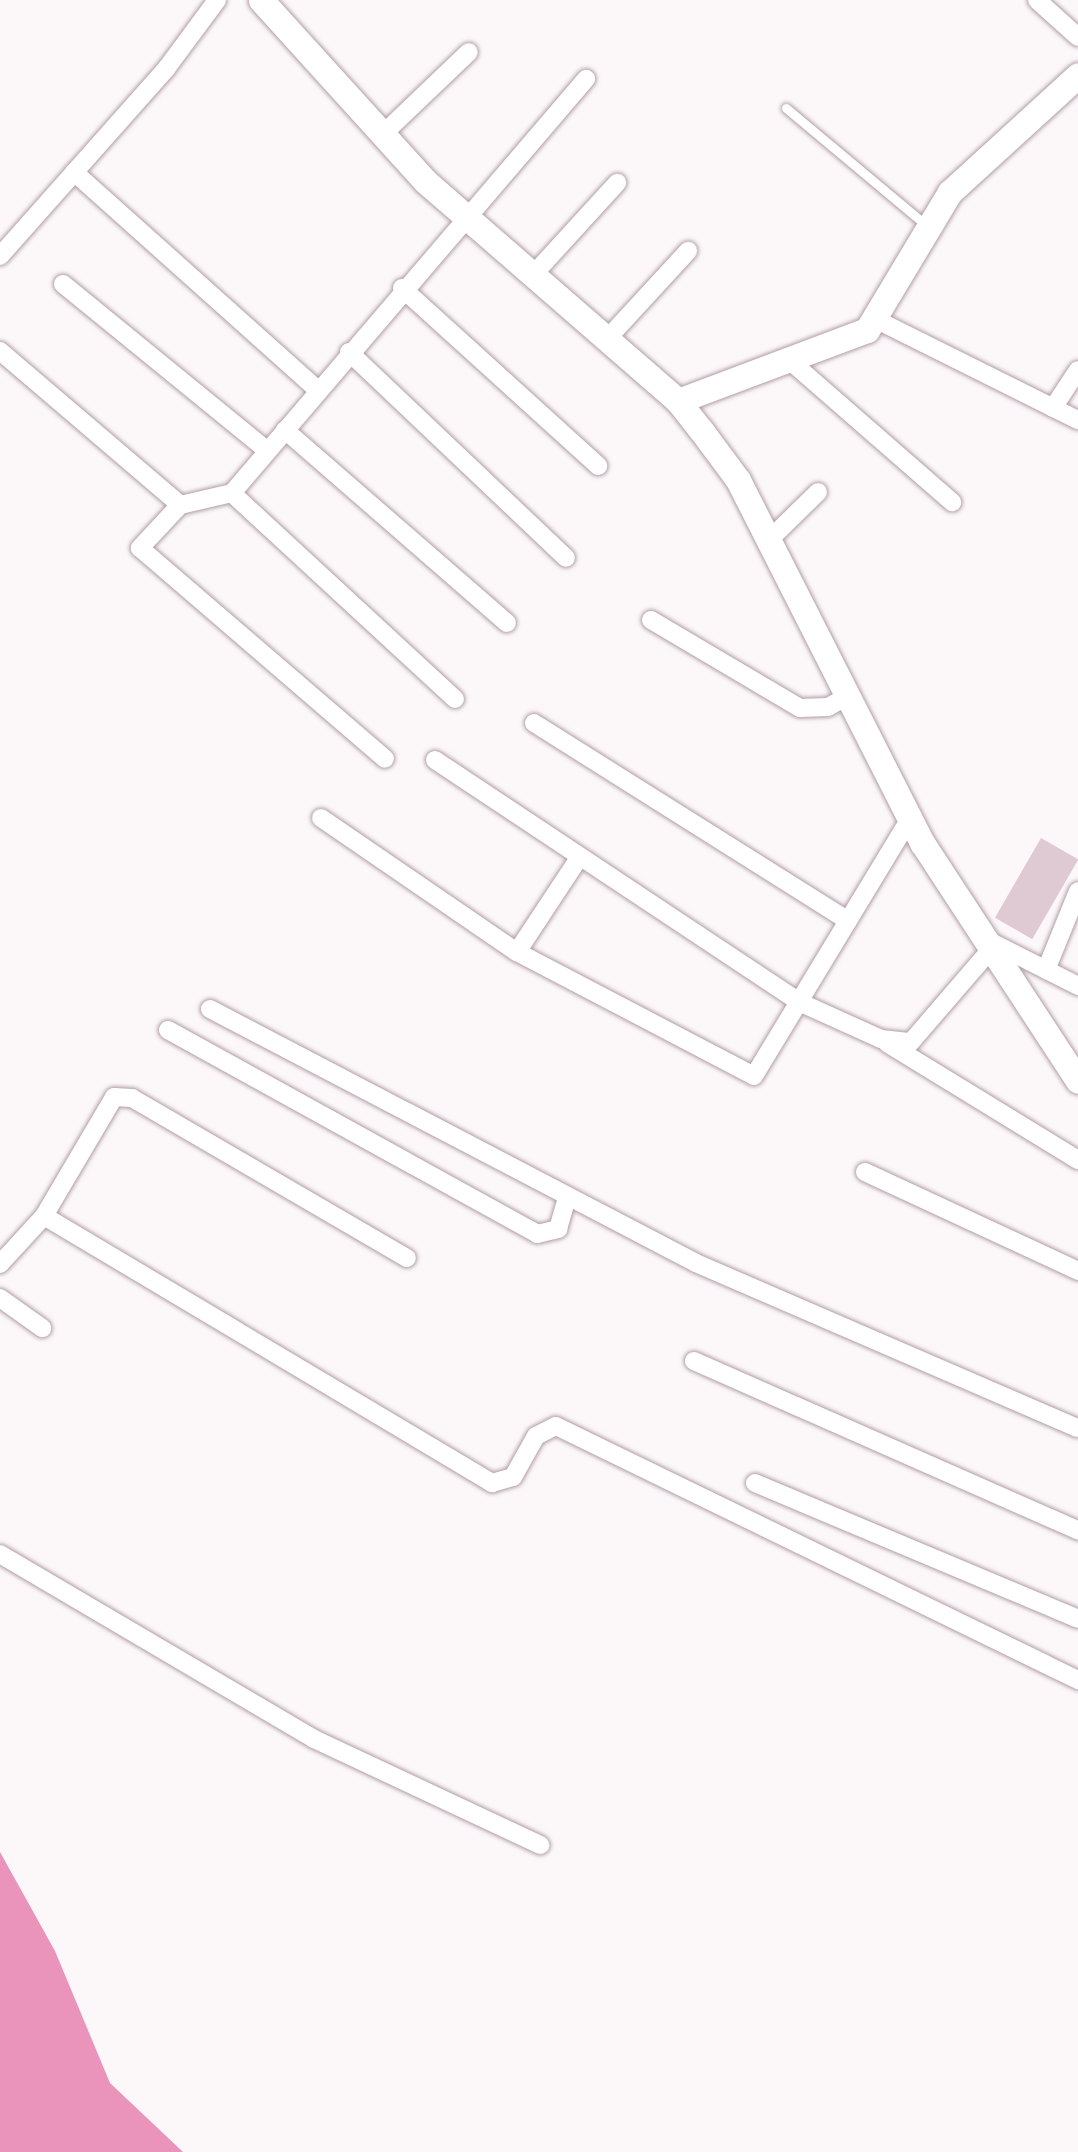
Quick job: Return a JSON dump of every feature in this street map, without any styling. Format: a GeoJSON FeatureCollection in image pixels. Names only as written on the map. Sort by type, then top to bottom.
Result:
{"type":"FeatureCollection","features":[{"type":"Feature","properties":{"kind":"main road"},"geometry":{"type":"LineString","coordinates":[[260,0],[382,135],[469,219],[678,401],[738,480],[910,818],[986,944],[1078,1081]]}},
{"type":"Feature","properties":{"kind":"main road"},"geometry":{"type":"LineString","coordinates":[[678,401],[867,330],[950,192],[1078,75]]}},
{"type":"Feature","properties":{"kind":"street"},"geometry":{"type":"LineString","coordinates":[[0,256],[217,0]]}},
{"type":"Feature","properties":{"kind":"street"},"geometry":{"type":"LineString","coordinates":[[1037,0],[1075,29]]}},
{"type":"Feature","properties":{"kind":"street"},"geometry":{"type":"LineString","coordinates":[[382,135],[469,52]]}},
{"type":"Feature","properties":{"kind":"street"},"geometry":{"type":"LineString","coordinates":[[385,759],[140,548],[180,505],[232,493],[402,288],[469,219],[586,78]]}},
{"type":"Feature","properties":{"kind":"street"},"geometry":{"type":"LineString","coordinates":[[74,172],[318,390]]}},
{"type":"Feature","properties":{"kind":"street"},"geometry":{"type":"LineString","coordinates":[[533,275],[617,182]]}},
{"type":"Feature","properties":{"kind":"street"},"geometry":{"type":"LineString","coordinates":[[607,339],[688,251]]}},
{"type":"Feature","properties":{"kind":"street"},"geometry":{"type":"LineString","coordinates":[[63,284],[268,451]]}},
{"type":"Feature","properties":{"kind":"street"},"geometry":{"type":"LineString","coordinates":[[402,288],[598,466]]}},
{"type":"Feature","properties":{"kind":"street"},"geometry":{"type":"LineString","coordinates":[[875,319],[1078,420]]}},
{"type":"Feature","properties":{"kind":"street"},"geometry":{"type":"LineString","coordinates":[[0,352],[180,505]]}},
{"type":"Feature","properties":{"kind":"street"},"geometry":{"type":"LineString","coordinates":[[349,352],[566,558]]}},
{"type":"Feature","properties":{"kind":"street"},"geometry":{"type":"LineString","coordinates":[[788,359],[952,502]]}},
{"type":"Feature","properties":{"kind":"street"},"geometry":{"type":"LineString","coordinates":[[1053,408],[1078,370]]}},
{"type":"Feature","properties":{"kind":"street"},"geometry":{"type":"LineString","coordinates":[[284,430],[507,623]]}},
{"type":"Feature","properties":{"kind":"street"},"geometry":{"type":"LineString","coordinates":[[768,541],[818,492]]}},
{"type":"Feature","properties":{"kind":"street"},"geometry":{"type":"LineString","coordinates":[[232,493],[455,699]]}},
{"type":"Feature","properties":{"kind":"street"},"geometry":{"type":"LineString","coordinates":[[651,620],[800,708],[813,710],[848,696]]}},
{"type":"Feature","properties":{"kind":"street"},"geometry":{"type":"LineString","coordinates":[[534,723],[848,921]]}},
{"type":"Feature","properties":{"kind":"street"},"geometry":{"type":"LineString","coordinates":[[435,760],[798,1002],[880,1040],[1078,1160]]}},
{"type":"Feature","properties":{"kind":"street"},"geometry":{"type":"LineString","coordinates":[[321,818],[516,952],[754,1076],[910,818]]}},
{"type":"Feature","properties":{"kind":"street"},"geometry":{"type":"LineString","coordinates":[[516,952],[579,858]]}},
{"type":"Feature","properties":{"kind":"street"},"geometry":{"type":"LineString","coordinates":[[1046,970],[1078,891]]}},
{"type":"Feature","properties":{"kind":"street"},"geometry":{"type":"LineString","coordinates":[[880,1040],[911,1042],[986,944],[1078,986]]}},
{"type":"Feature","properties":{"kind":"street"},"geometry":{"type":"LineString","coordinates":[[210,1008],[708,1268],[1078,1428]]}},
{"type":"Feature","properties":{"kind":"street"},"geometry":{"type":"LineString","coordinates":[[168,1030],[536,1234],[558,1229],[567,1196]]}},
{"type":"Feature","properties":{"kind":"street"},"geometry":{"type":"LineString","coordinates":[[0,1264],[44,1216],[114,1097],[132,1098],[407,1258]]}},
{"type":"Feature","properties":{"kind":"street"},"geometry":{"type":"LineString","coordinates":[[865,1172],[1078,1272]]}},
{"type":"Feature","properties":{"kind":"street"},"geometry":{"type":"LineString","coordinates":[[44,1216],[492,1483],[513,1477],[536,1436],[556,1426],[713,1508],[1078,1680]]}},
{"type":"Feature","properties":{"kind":"street"},"geometry":{"type":"LineString","coordinates":[[0,1298],[42,1328]]}},
{"type":"Feature","properties":{"kind":"street"},"geometry":{"type":"LineString","coordinates":[[694,1361],[1078,1530]]}},
{"type":"Feature","properties":{"kind":"street"},"geometry":{"type":"LineString","coordinates":[[755,1483],[1078,1619]]}},
{"type":"Feature","properties":{"kind":"street"},"geometry":{"type":"LineString","coordinates":[[0,1554],[314,1738],[540,1845]]}},
{"type":"Feature","properties":{"kind":"lane"},"geometry":{"type":"LineString","coordinates":[[786,108],[930,228]]}},
{"type":"Feature","properties":{"kind":"shaded area"},"geometry":{"type":"Polygon","coordinates":[[[0,1852],[55,1951],[110,2083],[183,2152],[0,2152],[0,1852]]]}},
{"type":"Feature","properties":{"kind":"building"},"geometry":{"type":"Polygon","coordinates":[[[1041,838],[1078,860],[1032,939],[995,918],[1041,838]]]}}]}
